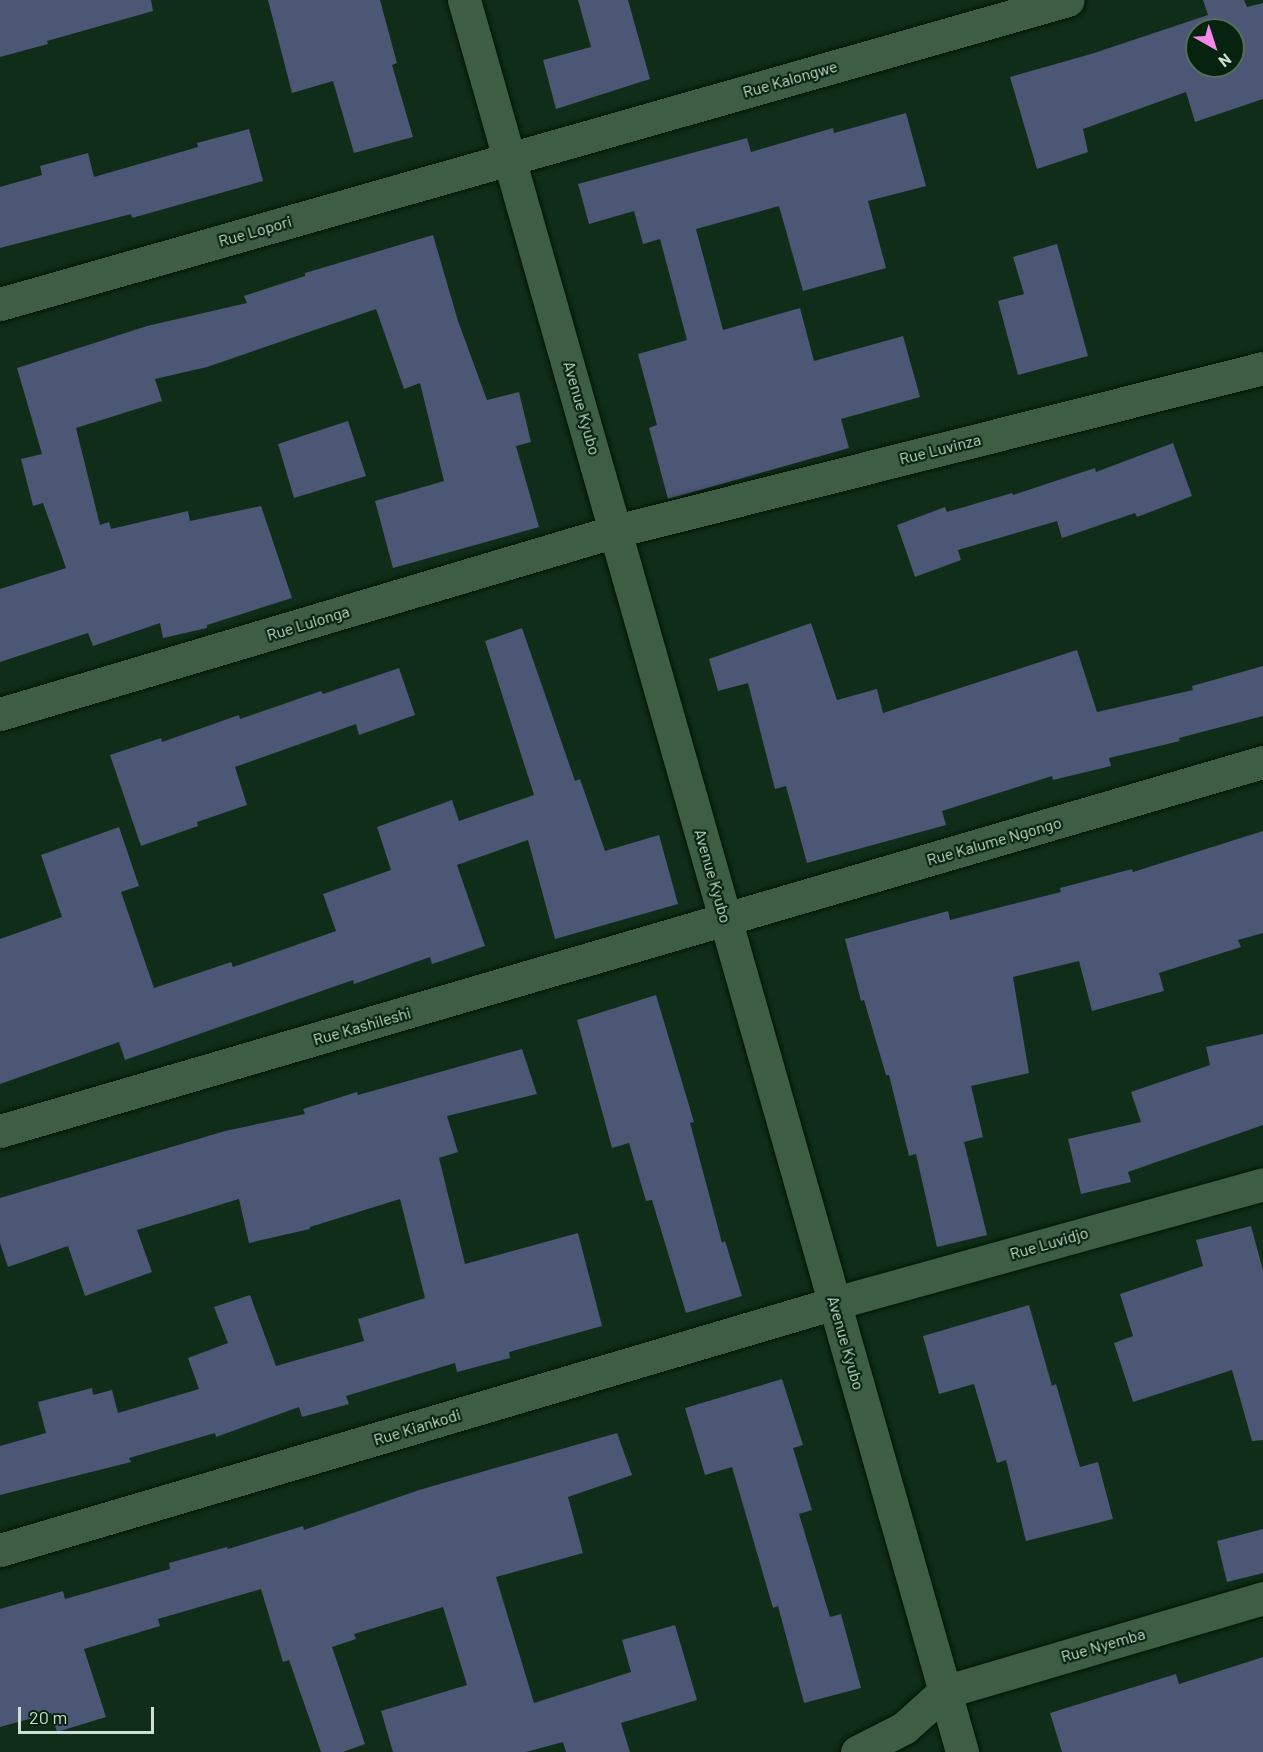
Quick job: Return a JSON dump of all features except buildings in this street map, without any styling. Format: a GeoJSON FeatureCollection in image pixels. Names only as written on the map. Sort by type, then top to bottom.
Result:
{"type":"FeatureCollection","features":[{"type":"Feature","properties":{"kind":"street","name":"Avenue Kyubo"},"geometry":{"type":"LineString","coordinates":[[464,0],[962,1752]]}},
{"type":"Feature","properties":{"kind":"street","name":"Rue Kalongwe"},"geometry":{"type":"LineString","coordinates":[[511,159],[1068,0]]}},
{"type":"Feature","properties":{"kind":"street","name":"Rue Lopori"},"geometry":{"type":"LineString","coordinates":[[0,304],[511,159]]}},
{"type":"Feature","properties":{"kind":"street","name":"Rue Luvinza"},"geometry":{"type":"LineString","coordinates":[[616,531],[1263,368]]}},
{"type":"Feature","properties":{"kind":"street","name":"Rue Lulonga"},"geometry":{"type":"LineString","coordinates":[[0,714],[616,531]]}},
{"type":"Feature","properties":{"kind":"street","name":"Rue Kalume Ngongo"},"geometry":{"type":"LineString","coordinates":[[725,921],[1263,762]]}},
{"type":"Feature","properties":{"kind":"street","name":"Rue Kashileshi"},"geometry":{"type":"LineString","coordinates":[[0,1131],[725,921]]}},
{"type":"Feature","properties":{"kind":"street","name":"Rue Luvidjo"},"geometry":{"type":"LineString","coordinates":[[835,1303],[1263,1184]]}},
{"type":"Feature","properties":{"kind":"street","name":"Rue Kiankodi"},"geometry":{"type":"LineString","coordinates":[[0,1550],[835,1303]]}},
{"type":"Feature","properties":{"kind":"street","name":"Rue Nyemba"},"geometry":{"type":"LineString","coordinates":[[944,1692],[1263,1598]]}},
{"type":"Feature","properties":{"kind":"street"},"geometry":{"type":"LineString","coordinates":[[857,1752],[904,1728],[944,1692]]}}]}
